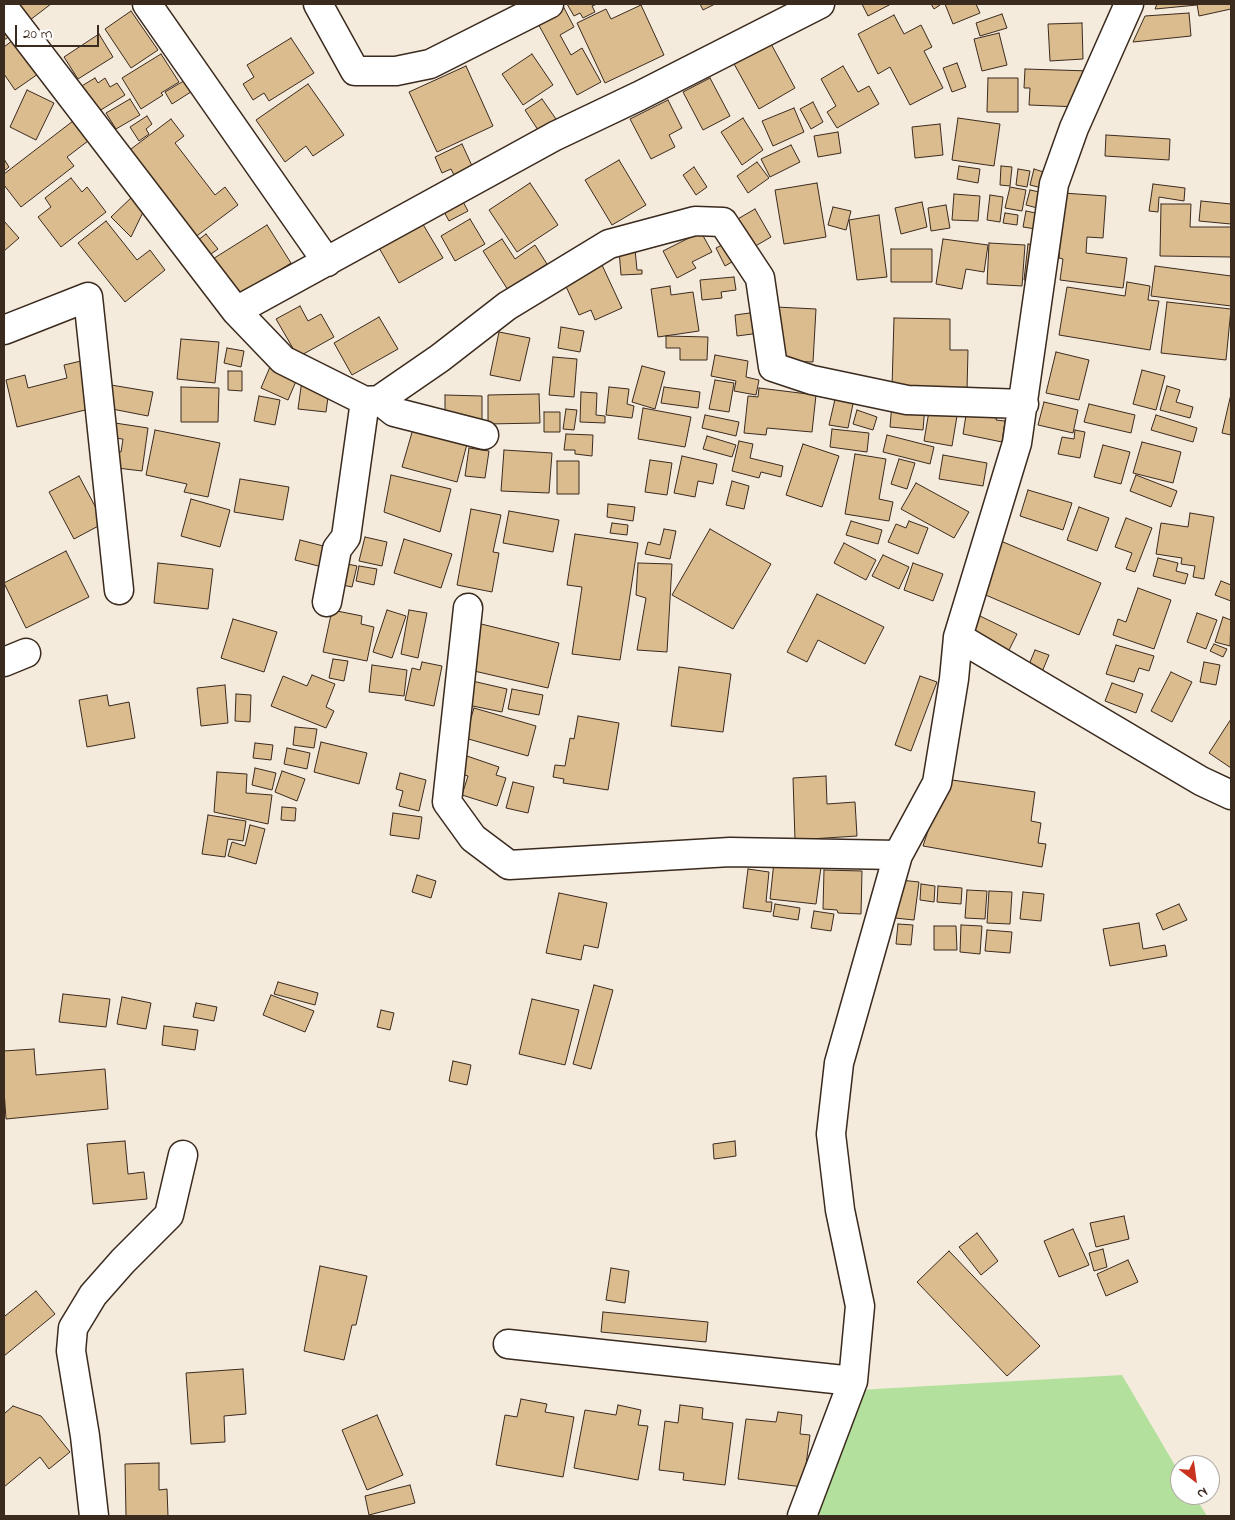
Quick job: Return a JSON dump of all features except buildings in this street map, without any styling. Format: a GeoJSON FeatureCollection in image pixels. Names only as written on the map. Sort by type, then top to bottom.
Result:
{"type":"FeatureCollection","features":[{"type":"Feature","properties":{"kind":"street"},"geometry":{"type":"LineString","coordinates":[[147,4],[327,262]]}},
{"type":"Feature","properties":{"kind":"street"},"geometry":{"type":"LineString","coordinates":[[318,4],[355,71],[396,71],[430,64],[549,4]]}},
{"type":"Feature","properties":{"kind":"street"},"geometry":{"type":"LineString","coordinates":[[236,311],[556,136],[820,4]]}},
{"type":"Feature","properties":{"kind":"street"},"geometry":{"type":"LineString","coordinates":[[802,1516],[852,1380],[860,1306],[840,1210],[831,1134],[839,1063],[898,855],[938,783],[954,679],[958,637],[1017,443],[1054,184],[1074,128],[1129,4]]}},
{"type":"Feature","properties":{"kind":"street"},"geometry":{"type":"LineString","coordinates":[[4,8],[236,311],[283,360],[372,400],[394,412],[484,436]]}},
{"type":"Feature","properties":{"kind":"street"},"geometry":{"type":"LineString","coordinates":[[327,602],[337,549],[346,537],[372,400],[440,358],[507,306],[609,244],[695,220],[723,222],[760,278],[773,367],[812,380],[907,400],[1024,404]]}},
{"type":"Feature","properties":{"kind":"street"},"geometry":{"type":"LineString","coordinates":[[4,330],[88,298],[119,590]]}},
{"type":"Feature","properties":{"kind":"street"},"geometry":{"type":"LineString","coordinates":[[468,608],[447,802],[473,838],[509,865],[730,852],[898,855]]}},
{"type":"Feature","properties":{"kind":"street"},"geometry":{"type":"LineString","coordinates":[[958,637],[1201,781],[1231,795]]}},
{"type":"Feature","properties":{"kind":"street"},"geometry":{"type":"LineString","coordinates":[[94,1516],[85,1436],[71,1351],[73,1328],[93,1295],[123,1261],[169,1215],[182,1155]]}},
{"type":"Feature","properties":{"kind":"street"},"geometry":{"type":"LineString","coordinates":[[508,1344],[852,1380]]}},
{"type":"Feature","properties":{"kind":"green space"},"geometry":{"type":"Polygon","coordinates":[[[1122,1375],[1170,1457],[1170,1505],[1200,1505],[1207,1516],[808,1516],[858,1390],[1122,1375]]]}}]}
